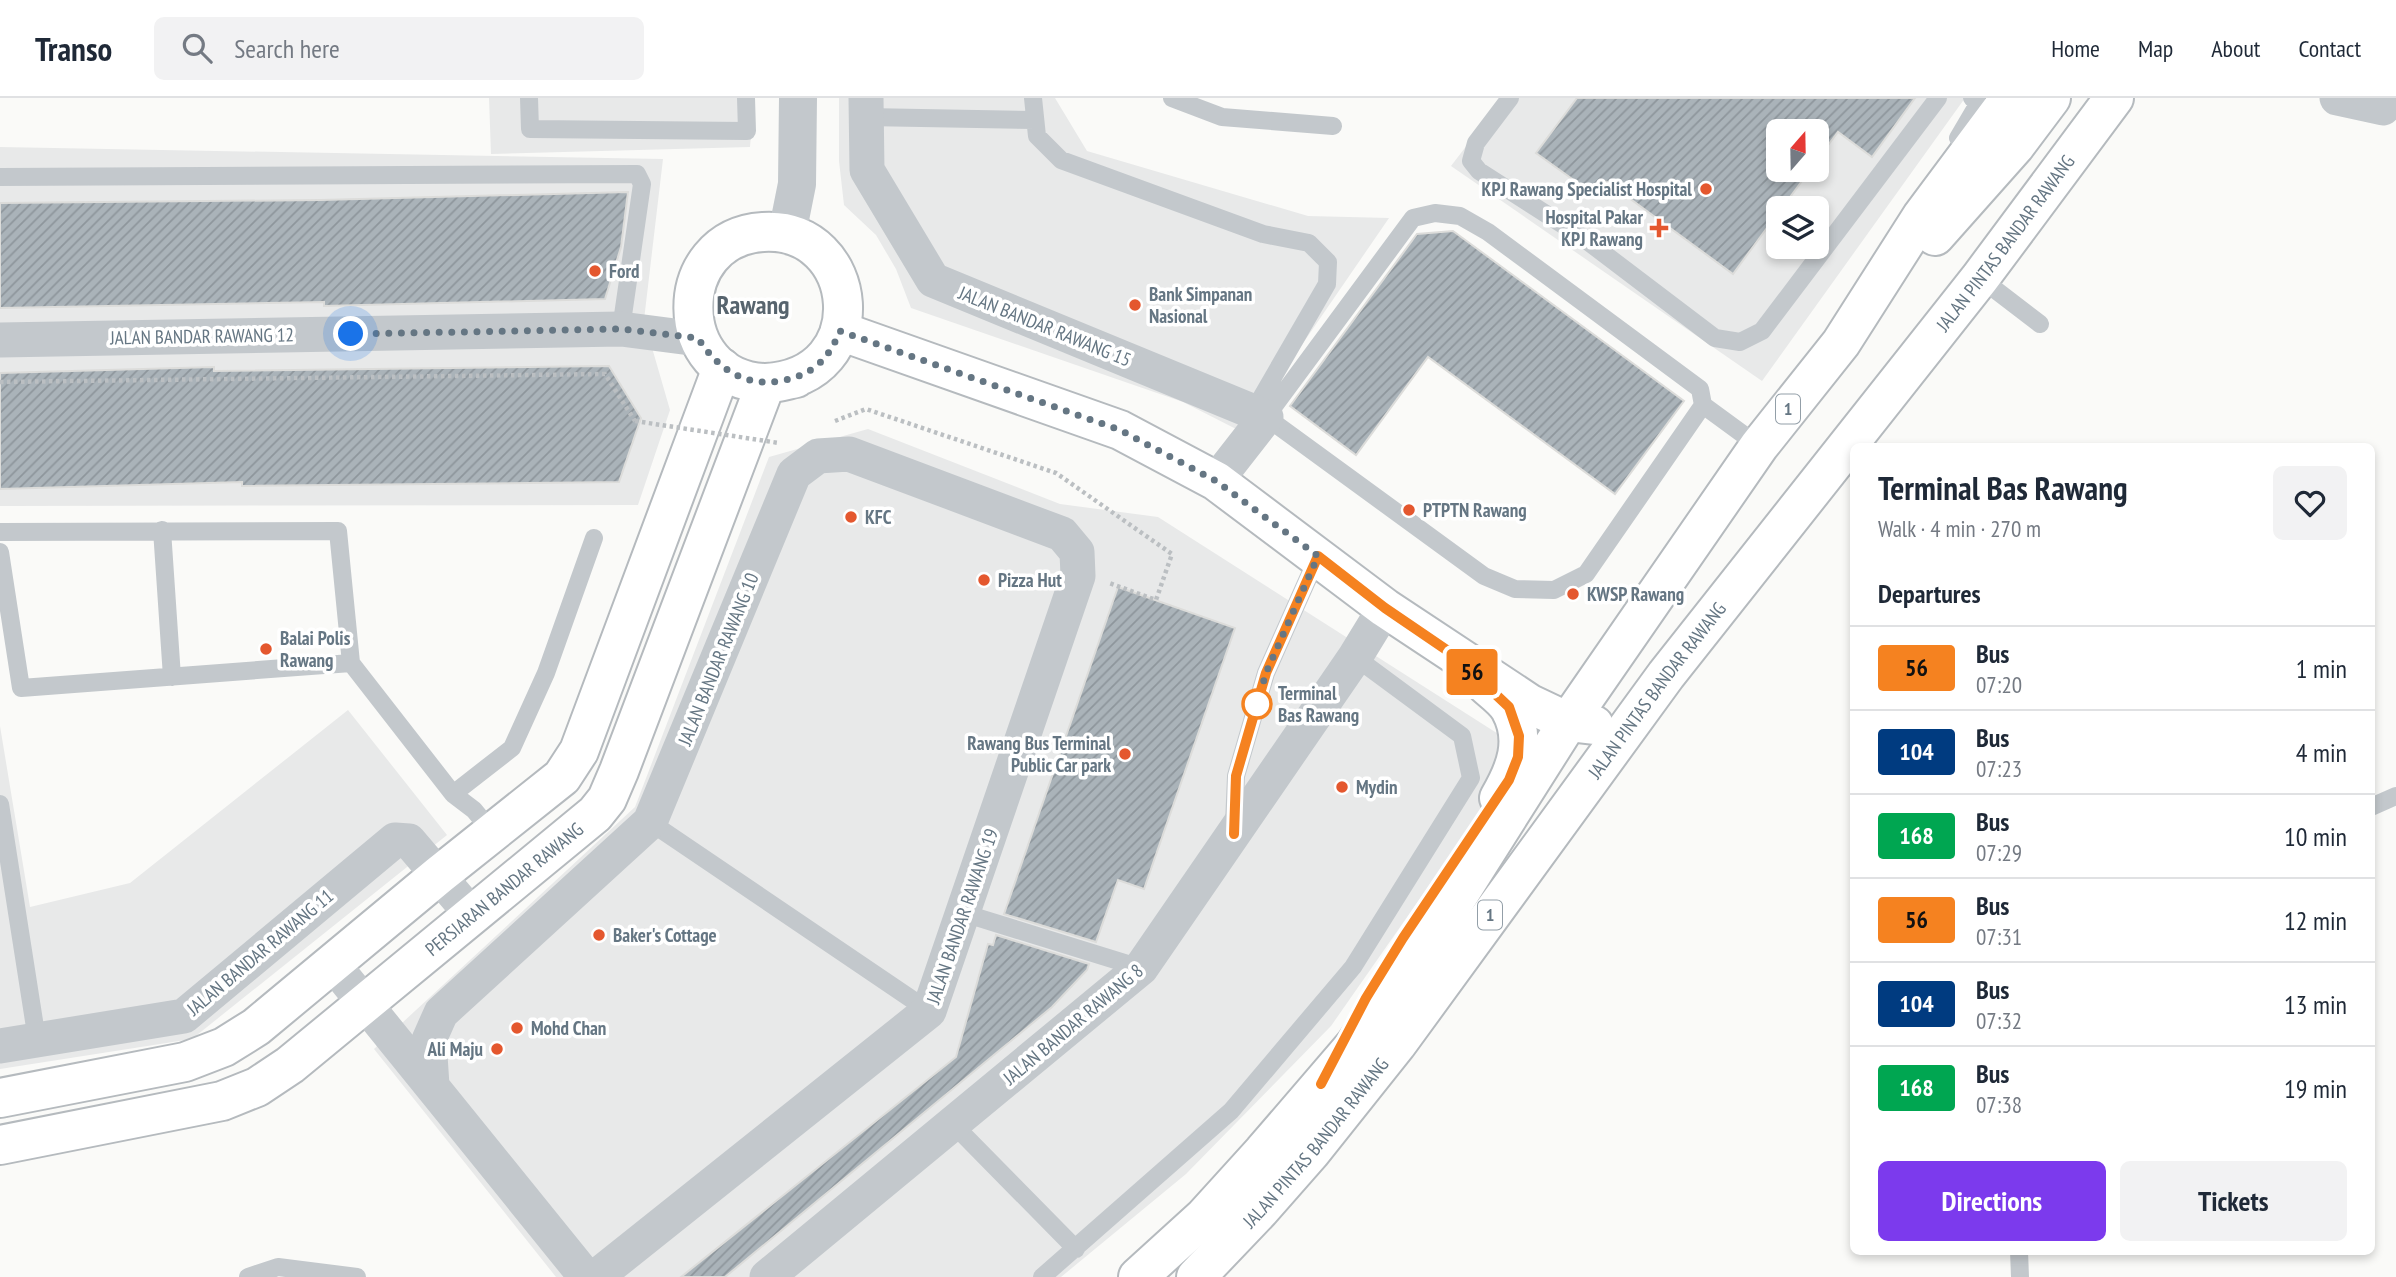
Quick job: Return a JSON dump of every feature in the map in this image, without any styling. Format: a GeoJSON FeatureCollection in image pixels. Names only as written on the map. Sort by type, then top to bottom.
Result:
{"type":"FeatureCollection","features":[{"type":"Feature","properties":{"kind":"main road","name":"JALAN PINTAS BANDAR RAWANG"},"geometry":{"type":"LineString","coordinates":[[1138,1277],[1204,1217],[1264,1152],[1355,1045],[1451,907],[1568,722],[1759,446],[1841,342],[1922,216],[2010,98]]}},
{"type":"Feature","properties":{"kind":"main road"},"geometry":{"type":"LineString","coordinates":[[1841,342],[2015,146],[2051,98]]}},
{"type":"Feature","properties":{"kind":"main road","name":"JALAN PINTAS BANDAR RAWANG"},"geometry":{"type":"LineString","coordinates":[[1850,443],[1980,278],[2114,98]]}},
{"type":"Feature","properties":{"kind":"main road"},"geometry":{"type":"LineString","coordinates":[[763,232],[787,234],[821,253],[835,272],[843,294],[844,313],[840,331],[831,351],[816,367],[781,381],[743,379],[722,368],[708,355],[698,338],[692,317],[692,294],[707,261],[722,247],[740,237],[763,232]]}},
{"type":"Feature","properties":{"kind":"main road"},"geometry":{"type":"LineString","coordinates":[[840,331],[1120,430],[1216,481],[1385,608],[1530,704],[1568,722],[1598,725],[1667,676]]}},
{"type":"Feature","properties":{"kind":"main road"},"geometry":{"type":"LineString","coordinates":[[0,1098],[185,1062],[224,1047],[257,1027],[439,875],[562,777],[579,751],[722,368]]}},
{"type":"Feature","properties":{"kind":"main road","name":"PERSIARAN BANDAR RAWANG"},"geometry":{"type":"LineString","coordinates":[[0,1145],[222,1101],[257,1087],[290,1065],[595,814],[607,799],[781,381]]}},
{"type":"Feature","properties":{"kind":"main road","name":"JALAN PINTAS BANDAR RAWANG"},"geometry":{"type":"LineString","coordinates":[[1196,1277],[1311,1152],[1397,1044],[1667,676],[1850,443]]}},
{"type":"Feature","properties":{"kind":"main road"},"geometry":{"type":"LineString","coordinates":[[1321,1084],[1366,998],[1415,918],[1495,803],[1509,780],[1518,757],[1519,736],[1509,707],[1454,655]]}},
{"type":"Feature","properties":{"kind":"main road"},"geometry":{"type":"LineString","coordinates":[[0,1168],[91,1127]]}},
{"type":"Feature","properties":{"kind":"street"},"geometry":{"type":"LineString","coordinates":[[787,234],[797,184],[798,98]]}},
{"type":"Feature","properties":{"kind":"street"},"geometry":{"type":"LineString","coordinates":[[2337,98],[2385,111]]}},
{"type":"Feature","properties":{"kind":"street","name":"JALAN BANDAR RAWANG 15"},"geometry":{"type":"LineString","coordinates":[[866,108],[867,170],[933,280],[1260,414]]}},
{"type":"Feature","properties":{"kind":"street","name":"JALAN BANDAR RAWANG 12"},"geometry":{"type":"LineString","coordinates":[[0,340],[621,329],[698,338]]}},
{"type":"Feature","properties":{"kind":"street"},"geometry":{"type":"LineString","coordinates":[[1216,481],[1260,414]]}},
{"type":"Feature","properties":{"kind":"street","name":"JALAN BANDAR RAWANG 10"},"geometry":{"type":"LineString","coordinates":[[432,1086],[429,1040],[440,1013],[650,822],[794,474],[818,456],[849,454],[1062,534],[1077,552],[1078,576]]}},
{"type":"Feature","properties":{"kind":"street","name":"JALAN BANDAR RAWANG 19"},"geometry":{"type":"LineString","coordinates":[[596,1277],[929,1011],[1078,576]]}},
{"type":"Feature","properties":{"kind":"street","name":"JALAN BANDAR RAWANG 8"},"geometry":{"type":"LineString","coordinates":[[767,1277],[1141,968],[1355,657],[1385,608]]}},
{"type":"Feature","properties":{"kind":"street","name":"JALAN BANDAR RAWANG 11"},"geometry":{"type":"LineString","coordinates":[[0,1046],[184,1016],[395,840],[409,841],[472,915]]}},
{"type":"Feature","properties":{"kind":"street"},"geometry":{"type":"LineString","coordinates":[[332,963],[586,1277]]}},
{"type":"Feature","properties":{"kind":"lane"},"geometry":{"type":"LineString","coordinates":[[528,98],[530,129],[747,131],[746,98]]}},
{"type":"Feature","properties":{"kind":"lane"},"geometry":{"type":"LineString","coordinates":[[1033,98],[1037,136],[1061,160],[1263,234],[1309,243],[1328,262],[1327,284],[1260,414]]}},
{"type":"Feature","properties":{"kind":"lane"},"geometry":{"type":"LineString","coordinates":[[1172,98],[1222,117],[1333,126]]}},
{"type":"Feature","properties":{"kind":"lane"},"geometry":{"type":"LineString","coordinates":[[1510,98],[1476,143],[1471,161],[1479,171],[1581,237],[1715,338],[1740,342],[1762,331],[1938,98]]}},
{"type":"Feature","properties":{"kind":"lane"},"geometry":{"type":"LineString","coordinates":[[1841,342],[1864,275],[1968,124],[1979,104],[1972,98]]}},
{"type":"Feature","properties":{"kind":"lane"},"geometry":{"type":"LineString","coordinates":[[866,108],[1035,120]]}},
{"type":"Feature","properties":{"kind":"lane"},"geometry":{"type":"LineString","coordinates":[[0,177],[637,173],[642,184],[621,329]]}},
{"type":"Feature","properties":{"kind":"lane"},"geometry":{"type":"LineString","coordinates":[[1260,414],[1413,218],[1435,213],[1460,216],[1488,232],[1700,390],[1703,405],[1759,446]]}},
{"type":"Feature","properties":{"kind":"lane"},"geometry":{"type":"LineString","coordinates":[[1980,278],[2040,324]]}},
{"type":"Feature","properties":{"kind":"lane"},"geometry":{"type":"LineString","coordinates":[[1260,414],[1484,576],[1515,589],[1554,590],[1586,574],[1703,405]]}},
{"type":"Feature","properties":{"kind":"lane"},"geometry":{"type":"LineString","coordinates":[[162,530],[172,677]]}},
{"type":"Feature","properties":{"kind":"lane"},"geometry":{"type":"LineString","coordinates":[[0,532],[338,531],[351,663],[453,794],[474,810],[492,832]]}},
{"type":"Feature","properties":{"kind":"lane"},"geometry":{"type":"LineString","coordinates":[[453,794],[512,748],[546,673],[594,538]]}},
{"type":"Feature","properties":{"kind":"lane"},"geometry":{"type":"LineString","coordinates":[[0,552],[21,688],[351,663]]}},
{"type":"Feature","properties":{"kind":"lane"},"geometry":{"type":"LineString","coordinates":[[1234,834],[1236,776],[1266,673],[1318,556]]}},
{"type":"Feature","properties":{"kind":"lane"},"geometry":{"type":"LineString","coordinates":[[1042,1277],[1231,1111],[1353,967],[1471,778],[1462,736],[1355,657]]}},
{"type":"Feature","properties":{"kind":"lane"},"geometry":{"type":"LineString","coordinates":[[2375,805],[2396,796]]}},
{"type":"Feature","properties":{"kind":"lane"},"geometry":{"type":"LineString","coordinates":[[0,804],[37,1040]]}},
{"type":"Feature","properties":{"kind":"lane"},"geometry":{"type":"LineString","coordinates":[[650,822],[929,1011]]}},
{"type":"Feature","properties":{"kind":"lane"},"geometry":{"type":"LineString","coordinates":[[963,913],[1141,968]]}},
{"type":"Feature","properties":{"kind":"lane"},"geometry":{"type":"LineString","coordinates":[[953,1124],[1076,1249]]}},
{"type":"Feature","properties":{"kind":"lane"},"geometry":{"type":"LineString","coordinates":[[2019,1255],[2020,1277]]}},
{"type":"Feature","properties":{"kind":"lane"},"geometry":{"type":"LineString","coordinates":[[248,1277],[278,1267],[357,1277]]}},
{"type":"Feature","properties":{"kind":"path"},"geometry":{"type":"LineString","coordinates":[[0,382],[605,374],[635,421],[779,443]]}},
{"type":"Feature","properties":{"kind":"path"},"geometry":{"type":"LineString","coordinates":[[1078,576],[1119,585],[1156,600]]}},
{"type":"Feature","properties":{"kind":"shaded area"},"geometry":{"type":"Polygon","coordinates":[[[489,98],[754,98],[750,147],[491,154],[489,98]]]}},
{"type":"Feature","properties":{"kind":"shaded area"},"geometry":{"type":"Polygon","coordinates":[[[839,98],[1055,98],[1087,151],[1308,216],[1389,218],[1242,432],[1183,402],[911,308],[896,269],[876,235],[844,205],[839,161],[839,98]]]}},
{"type":"Feature","properties":{"kind":"shaded area","name":"Hospital Pakar KPJ Rawang"},"geometry":{"type":"Polygon","coordinates":[[[1503,98],[1965,98],[1762,381],[1451,166],[1503,98]]]}},
{"type":"Feature","properties":{"kind":"shaded area"},"geometry":{"type":"Polygon","coordinates":[[[0,147],[663,159],[644,320],[670,410],[638,505],[0,506],[0,147]]]}},
{"type":"Feature","properties":{"kind":"shaded area"},"geometry":{"type":"Polygon","coordinates":[[[868,429],[1060,504],[1158,517],[1503,737],[1486,804],[1331,1026],[1186,1174],[1061,1277],[556,1277],[374,1049],[635,807],[769,457],[868,429]]]}},
{"type":"Feature","properties":{"kind":"shaded area"},"geometry":{"type":"Polygon","coordinates":[[[348,710],[447,835],[192,1039],[0,1069],[0,726],[30,907],[130,883],[348,710]]]}},
{"type":"Feature","properties":{"kind":"building","name":"KPJ Rawang Specialist Hospital"},"geometry":{"type":"Polygon","coordinates":[[[1577,98],[1915,98],[1872,157],[1838,132],[1829,144],[1829,119],[1766,119],[1766,182],[1801,182],[1791,196],[1766,196],[1766,229],[1733,274],[1607,182],[1596,196],[1536,153],[1577,98]]]}},
{"type":"Feature","properties":{"kind":"building"},"geometry":{"type":"Polygon","coordinates":[[[628,192],[621,247],[605,299],[324,306],[324,302],[0,308],[0,203],[321,200],[628,192]]]}},
{"type":"Feature","properties":{"kind":"building"},"geometry":{"type":"Polygon","coordinates":[[[1453,231],[1684,401],[1615,494],[1428,357],[1356,455],[1290,406],[1417,234],[1453,231]]]}},
{"type":"Feature","properties":{"kind":"building"},"geometry":{"type":"Polygon","coordinates":[[[609,366],[641,418],[619,482],[242,486],[242,482],[0,489],[0,373],[214,367],[214,371],[609,366]]]}},
{"type":"Feature","properties":{"kind":"building","name":"Rawang Bus Terminal Public Car park"},"geometry":{"type":"Polygon","coordinates":[[[1118,587],[1235,628],[1144,889],[1118,880],[1096,942],[1004,914],[1118,587]]]}},
{"type":"Feature","properties":{"kind":"building"},"geometry":{"type":"Polygon","coordinates":[[[996,935],[1089,964],[1087,970],[1052,1007],[725,1277],[681,1277],[956,1057],[988,944],[993,945],[996,935]]]}},
{"type":"Feature","properties":{"kind":"bus line","name":"56"},"geometry":{"type":"LineString","coordinates":[[1234,834],[1236,776],[1266,673],[1318,556],[1385,608],[1454,655],[1509,707],[1519,736],[1518,757],[1509,780],[1415,918],[1366,998],[1321,1084]]}},
{"type":"Feature","properties":{"kind":"place","name":"KPJ Rawang Specialist Hospital"},"geometry":{"type":"Point","coordinates":[1706,189]}},
{"type":"Feature","properties":{"kind":"place","name":"Hospital Pakar KPJ Rawang"},"geometry":{"type":"Point","coordinates":[1659,228]}},
{"type":"Feature","properties":{"kind":"place","name":"Ford"},"geometry":{"type":"Point","coordinates":[595,271]}},
{"type":"Feature","properties":{"kind":"place","name":"Bank Simpanan Nasional"},"geometry":{"type":"Point","coordinates":[1135,305]}},
{"type":"Feature","properties":{"kind":"place","name":"PTPTN Rawang"},"geometry":{"type":"Point","coordinates":[1409,510]}},
{"type":"Feature","properties":{"kind":"place","name":"KFC"},"geometry":{"type":"Point","coordinates":[851,517]}},
{"type":"Feature","properties":{"kind":"place","name":"Pizza Hut"},"geometry":{"type":"Point","coordinates":[984,580]}},
{"type":"Feature","properties":{"kind":"place","name":"KWSP Rawang"},"geometry":{"type":"Point","coordinates":[1573,594]}},
{"type":"Feature","properties":{"kind":"place","name":"Balai Polis Rawang"},"geometry":{"type":"Point","coordinates":[266,649]}},
{"type":"Feature","properties":{"kind":"place","name":"Terminal Bas Rawang"},"geometry":{"type":"Point","coordinates":[1257,704]}},
{"type":"Feature","properties":{"kind":"place","name":"Rawang Bus Terminal Public Car park"},"geometry":{"type":"Point","coordinates":[1125,754]}},
{"type":"Feature","properties":{"kind":"place","name":"Mydin"},"geometry":{"type":"Point","coordinates":[1342,787]}},
{"type":"Feature","properties":{"kind":"place","name":"Baker's Cottage"},"geometry":{"type":"Point","coordinates":[599,935]}},
{"type":"Feature","properties":{"kind":"place","name":"Mohd Chan"},"geometry":{"type":"Point","coordinates":[517,1028]}},
{"type":"Feature","properties":{"kind":"place","name":"Ali Maju"},"geometry":{"type":"Point","coordinates":[497,1049]}},
{"type":"Feature","properties":{"kind":"district","name":"Rawang"},"geometry":{"type":"Point","coordinates":[753,305]}},
{"type":"Feature","properties":{"kind":"route"},"geometry":{"type":"LineString","coordinates":[[351,334],[621,329],[698,338],[708,355],[722,368],[743,379],[766,383],[796,378],[816,367],[831,351],[840,331],[1120,430],[1216,481],[1318,556],[1266,673],[1257,704]]}}]}
